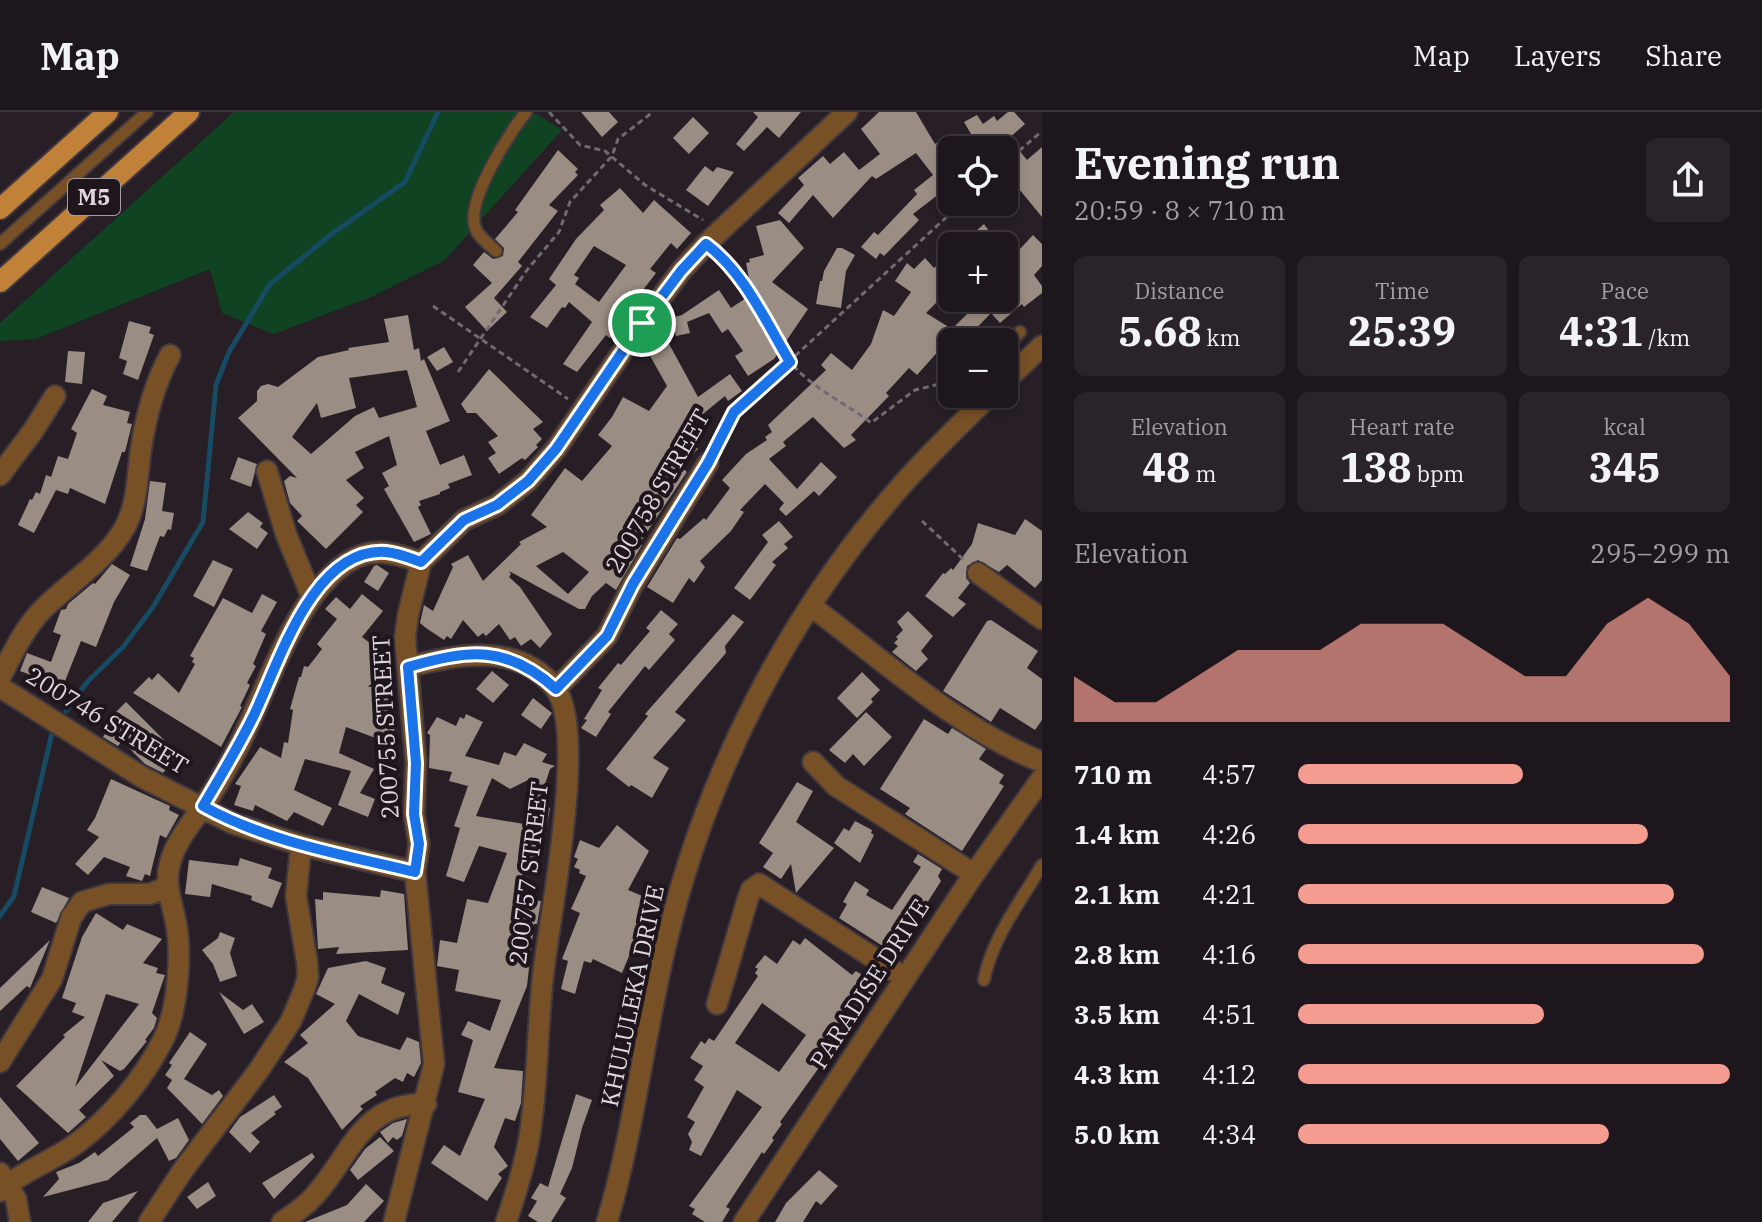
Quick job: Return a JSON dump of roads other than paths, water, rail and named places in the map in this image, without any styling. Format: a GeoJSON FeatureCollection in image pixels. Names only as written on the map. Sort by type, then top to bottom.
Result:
{"type":"FeatureCollection","features":[{"type":"Feature","properties":{"kind":"main road","name":"M5"},"geometry":{"type":"LineString","coordinates":[[0,209],[108,112]]}},
{"type":"Feature","properties":{"kind":"main road","name":"M5"},"geometry":{"type":"LineString","coordinates":[[0,282],[189,112]]}},
{"type":"Feature","properties":{"kind":"street"},"geometry":{"type":"LineString","coordinates":[[20,1222],[16,1199],[3,1183],[77,1143],[96,1127],[147,1068],[164,1039],[177,980],[179,946],[167,887],[169,865],[178,844],[254,715],[311,595],[341,566],[364,554],[385,552],[421,562],[464,520],[497,505],[528,481],[556,449],[681,271],[847,112]]}},
{"type":"Feature","properties":{"kind":"street"},"geometry":{"type":"LineString","coordinates":[[1018,369],[1042,346]]}},
{"type":"Feature","properties":{"kind":"street"},"geometry":{"type":"LineString","coordinates":[[0,678],[20,639],[40,612],[108,549],[125,527],[135,499],[155,384],[170,355]]}},
{"type":"Feature","properties":{"kind":"street"},"geometry":{"type":"LineString","coordinates":[[0,475],[55,396]]}},
{"type":"Feature","properties":{"kind":"street","name":"KHULULEKA DRIVE"},"geometry":{"type":"LineString","coordinates":[[607,1222],[624,1167],[666,942],[693,849],[752,707],[783,650],[837,568],[901,486],[977,408]]}},
{"type":"Feature","properties":{"kind":"street","name":"200758 STREET"},"geometry":{"type":"LineString","coordinates":[[556,689],[607,636],[633,584],[708,463]]}},
{"type":"Feature","properties":{"kind":"street"},"geometry":{"type":"LineString","coordinates":[[267,471],[286,534],[311,595]]}},
{"type":"Feature","properties":{"kind":"street","name":"200755 STREET"},"geometry":{"type":"LineString","coordinates":[[394,1222],[434,1064],[415,872],[419,844],[414,814],[416,763],[405,637],[421,562]]}},
{"type":"Feature","properties":{"kind":"street"},"geometry":{"type":"LineString","coordinates":[[978,573],[1042,619]]}},
{"type":"Feature","properties":{"kind":"street"},"geometry":{"type":"LineString","coordinates":[[811,606],[925,693],[1010,749],[1042,762]]}},
{"type":"Feature","properties":{"kind":"street"},"geometry":{"type":"LineString","coordinates":[[408,667],[472,654],[495,655],[522,663],[556,689]]}},
{"type":"Feature","properties":{"kind":"street","name":"200746 STREET"},"geometry":{"type":"LineString","coordinates":[[0,687],[142,777],[232,823],[301,845],[415,872]]}},
{"type":"Feature","properties":{"kind":"street","name":"200757 STREET"},"geometry":{"type":"LineString","coordinates":[[506,1222],[529,1141],[543,979],[564,820],[568,739],[556,689]]}},
{"type":"Feature","properties":{"kind":"street"},"geometry":{"type":"LineString","coordinates":[[813,762],[836,786],[974,874]]}},
{"type":"Feature","properties":{"kind":"street","name":"PARADISE DRIVE"},"geometry":{"type":"LineString","coordinates":[[744,1222],[974,874],[1039,790]]}},
{"type":"Feature","properties":{"kind":"street"},"geometry":{"type":"LineString","coordinates":[[149,1222],[183,1170],[259,1070],[291,1021],[304,990],[308,977],[307,962],[296,896],[301,845]]}},
{"type":"Feature","properties":{"kind":"street"},"geometry":{"type":"LineString","coordinates":[[717,1004],[748,898],[759,884],[905,978]]}},
{"type":"Feature","properties":{"kind":"street"},"geometry":{"type":"LineString","coordinates":[[0,1062],[52,979],[71,918],[82,902],[109,894],[150,894],[167,887]]}},
{"type":"Feature","properties":{"kind":"street"},"geometry":{"type":"LineString","coordinates":[[282,1222],[315,1195],[349,1146],[373,1120],[409,1103],[426,1104]]}},
{"type":"Feature","properties":{"kind":"lane"},"geometry":{"type":"LineString","coordinates":[[0,244],[147,112]]}},
{"type":"Feature","properties":{"kind":"lane"},"geometry":{"type":"LineString","coordinates":[[496,251],[474,226],[474,206],[484,181],[526,112]]}},
{"type":"Feature","properties":{"kind":"lane"},"geometry":{"type":"LineString","coordinates":[[984,980],[995,944],[1042,865]]}},
{"type":"Feature","properties":{"kind":"waterway"},"geometry":{"type":"LineString","coordinates":[[66,711],[88,681],[123,647],[153,607],[203,522],[216,385],[229,352],[270,284],[333,233],[405,182],[438,112]]}},
{"type":"Feature","properties":{"kind":"waterway"},"geometry":{"type":"LineString","coordinates":[[0,916],[14,896],[52,733]]}}]}
